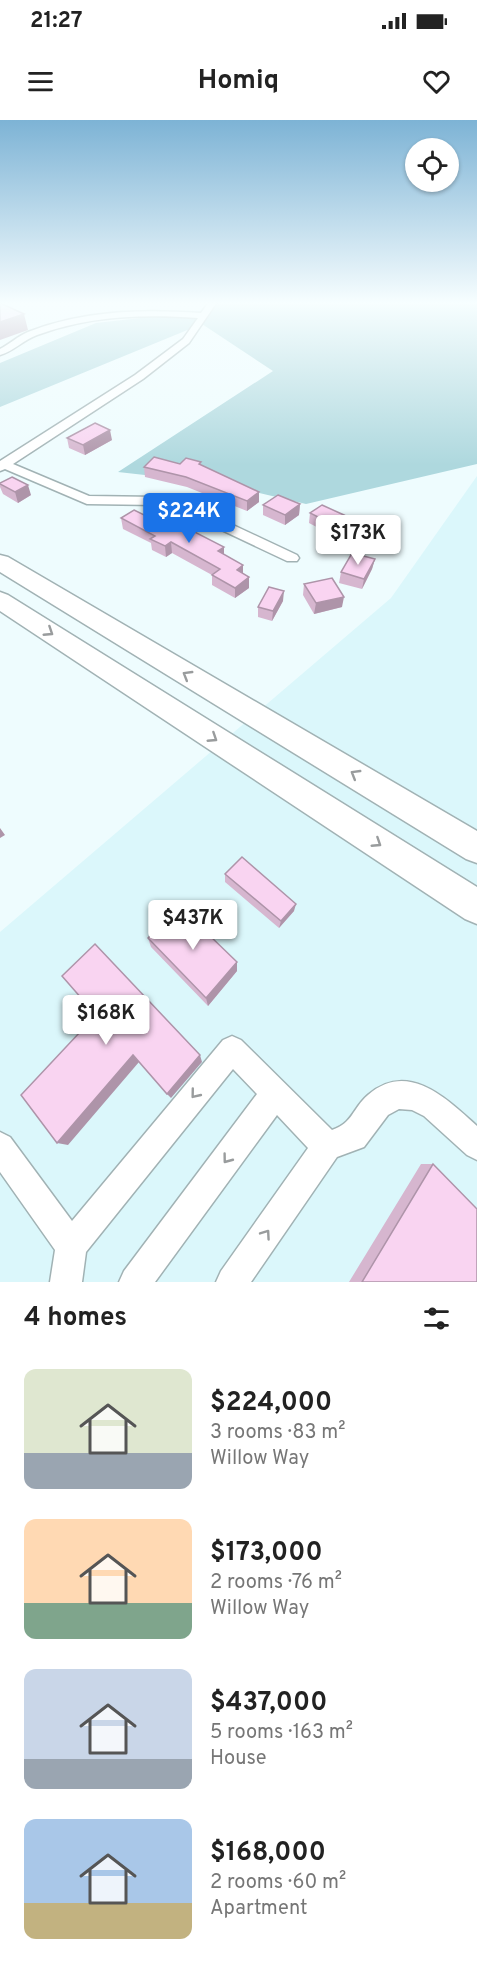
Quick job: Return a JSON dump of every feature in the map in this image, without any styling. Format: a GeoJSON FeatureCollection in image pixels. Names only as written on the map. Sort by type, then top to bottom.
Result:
{"type":"FeatureCollection","features":[{"type":"Feature","properties":{"kind":"highway"},"geometry":{"type":"LineString","coordinates":[[0,562],[477,848]]}},
{"type":"Feature","properties":{"kind":"highway"},"geometry":{"type":"LineString","coordinates":[[0,600],[477,907]]}},
{"type":"Feature","properties":{"kind":"street"},"geometry":{"type":"LineString","coordinates":[[2,466],[140,377],[167,356]]}},
{"type":"Feature","properties":{"kind":"street"},"geometry":{"type":"LineString","coordinates":[[2,466],[87,500],[157,501],[181,506],[292,558]]}},
{"type":"Feature","properties":{"kind":"street"},"geometry":{"type":"LineString","coordinates":[[66,1282],[71,1245],[232,1049],[274,1095],[327,1146]]}},
{"type":"Feature","properties":{"kind":"street"},"geometry":{"type":"LineString","coordinates":[[135,1282],[274,1095]]}},
{"type":"Feature","properties":{"kind":"street"},"geometry":{"type":"LineString","coordinates":[[232,1282],[327,1146],[354,1137],[378,1105],[397,1095],[414,1096],[434,1106],[477,1145]]}},
{"type":"Feature","properties":{"kind":"street"},"geometry":{"type":"LineString","coordinates":[[0,1147],[71,1245]]}},
{"type":"Feature","properties":{"kind":"shaded area"},"geometry":{"type":"Polygon","coordinates":[[[16,356],[124,356],[0,407],[0,363],[16,356]]]}},
{"type":"Feature","properties":{"kind":"shaded area"},"geometry":{"type":"Polygon","coordinates":[[[251,356],[477,356],[477,464],[306,504],[216,483],[118,472],[273,371],[251,356]]]}},
{"type":"Feature","properties":{"kind":"shaded area"},"geometry":{"type":"Polygon","coordinates":[[[477,476],[477,1282],[0,1282],[0,932],[391,598],[477,476]]]}},
{"type":"Feature","properties":{"kind":"building"},"geometry":{"type":"Polygon","coordinates":[[[95,423],[110,430],[83,445],[67,438],[95,423]]]}},
{"type":"Feature","properties":{"kind":"building"},"geometry":{"type":"Polygon","coordinates":[[[154,457],[180,464],[186,458],[201,462],[199,464],[259,492],[247,501],[186,477],[144,467],[154,457]]]}},
{"type":"Feature","properties":{"kind":"building"},"geometry":{"type":"Polygon","coordinates":[[[12,477],[28,485],[15,492],[0,484],[12,477]]]}},
{"type":"Feature","properties":{"kind":"building"},"geometry":{"type":"Polygon","coordinates":[[[278,495],[300,504],[285,515],[263,505],[278,495]]]}},
{"type":"Feature","properties":{"kind":"building"},"geometry":{"type":"Polygon","coordinates":[[[322,505],[344,515],[332,524],[310,513],[322,505]]]}},
{"type":"Feature","properties":{"kind":"building"},"geometry":{"type":"Polygon","coordinates":[[[134,510],[144,515],[152,510],[224,547],[218,551],[243,565],[237,570],[249,577],[235,588],[212,575],[220,569],[171,542],[165,546],[150,539],[155,536],[121,518],[134,510]]]}},
{"type":"Feature","properties":{"kind":"building"},"geometry":{"type":"Polygon","coordinates":[[[352,553],[375,559],[364,579],[341,572],[352,553]]]}},
{"type":"Feature","properties":{"kind":"building"},"geometry":{"type":"Polygon","coordinates":[[[332,578],[344,597],[316,603],[304,584],[332,578]]]}},
{"type":"Feature","properties":{"kind":"building"},"geometry":{"type":"Polygon","coordinates":[[[269,587],[284,591],[273,611],[258,607],[269,587]]]}},
{"type":"Feature","properties":{"kind":"building"},"geometry":{"type":"Polygon","coordinates":[[[242,857],[296,904],[281,921],[225,874],[242,857]]]}},
{"type":"Feature","properties":{"kind":"building"},"geometry":{"type":"Polygon","coordinates":[[[179,906],[237,962],[206,998],[148,938],[179,906]]]}},
{"type":"Feature","properties":{"kind":"building"},"geometry":{"type":"Polygon","coordinates":[[[95,944],[200,1055],[167,1094],[133,1055],[57,1143],[21,1095],[96,1015],[62,976],[95,944]]]}},
{"type":"Feature","properties":{"kind":"building"},"geometry":{"type":"Polygon","coordinates":[[[433,1164],[477,1209],[477,1282],[362,1282],[433,1164]]]}}]}
